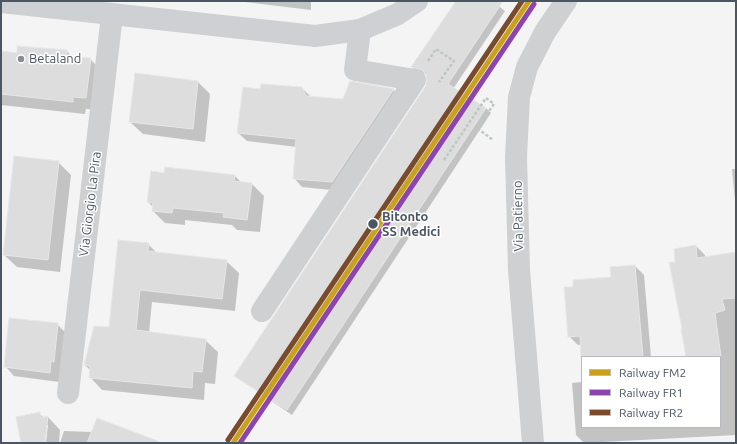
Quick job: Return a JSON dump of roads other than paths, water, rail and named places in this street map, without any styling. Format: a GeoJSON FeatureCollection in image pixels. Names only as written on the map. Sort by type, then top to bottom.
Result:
{"type":"FeatureCollection","features":[{"type":"Feature","properties":{"kind":"street"},"geometry":{"type":"LineString","coordinates":[[1,2],[315,36],[360,30],[398,14],[417,1]]}},
{"type":"Feature","properties":{"kind":"street","name":"Via Patierno"},"geometry":{"type":"LineString","coordinates":[[532,443],[519,270],[516,157],[519,97],[527,67],[545,32],[566,1]]}},
{"type":"Feature","properties":{"kind":"street","name":"Via Giorgio La Pira"},"geometry":{"type":"LineString","coordinates":[[68,393],[112,15]]}},
{"type":"Feature","properties":{"kind":"street"},"geometry":{"type":"LineString","coordinates":[[262,311],[415,80],[355,70],[360,30]]}},
{"type":"Feature","properties":{"kind":"rail line","name":"FR2"},"geometry":{"type":"LineString","coordinates":[[228,440],[522,1]]}},
{"type":"Feature","properties":{"kind":"rail line","name":"FM2"},"geometry":{"type":"LineString","coordinates":[[233,443],[529,1]]}},
{"type":"Feature","properties":{"kind":"rail line","name":"FR1"},"geometry":{"type":"LineString","coordinates":[[240,443],[534,4]]}},
{"type":"Feature","properties":{"kind":"place","name":"Betaland"},"geometry":{"type":"Point","coordinates":[21,59]}},
{"type":"Feature","properties":{"kind":"place","name":"Bitonto SS Medici"},"geometry":{"type":"Point","coordinates":[373,224]}}]}
